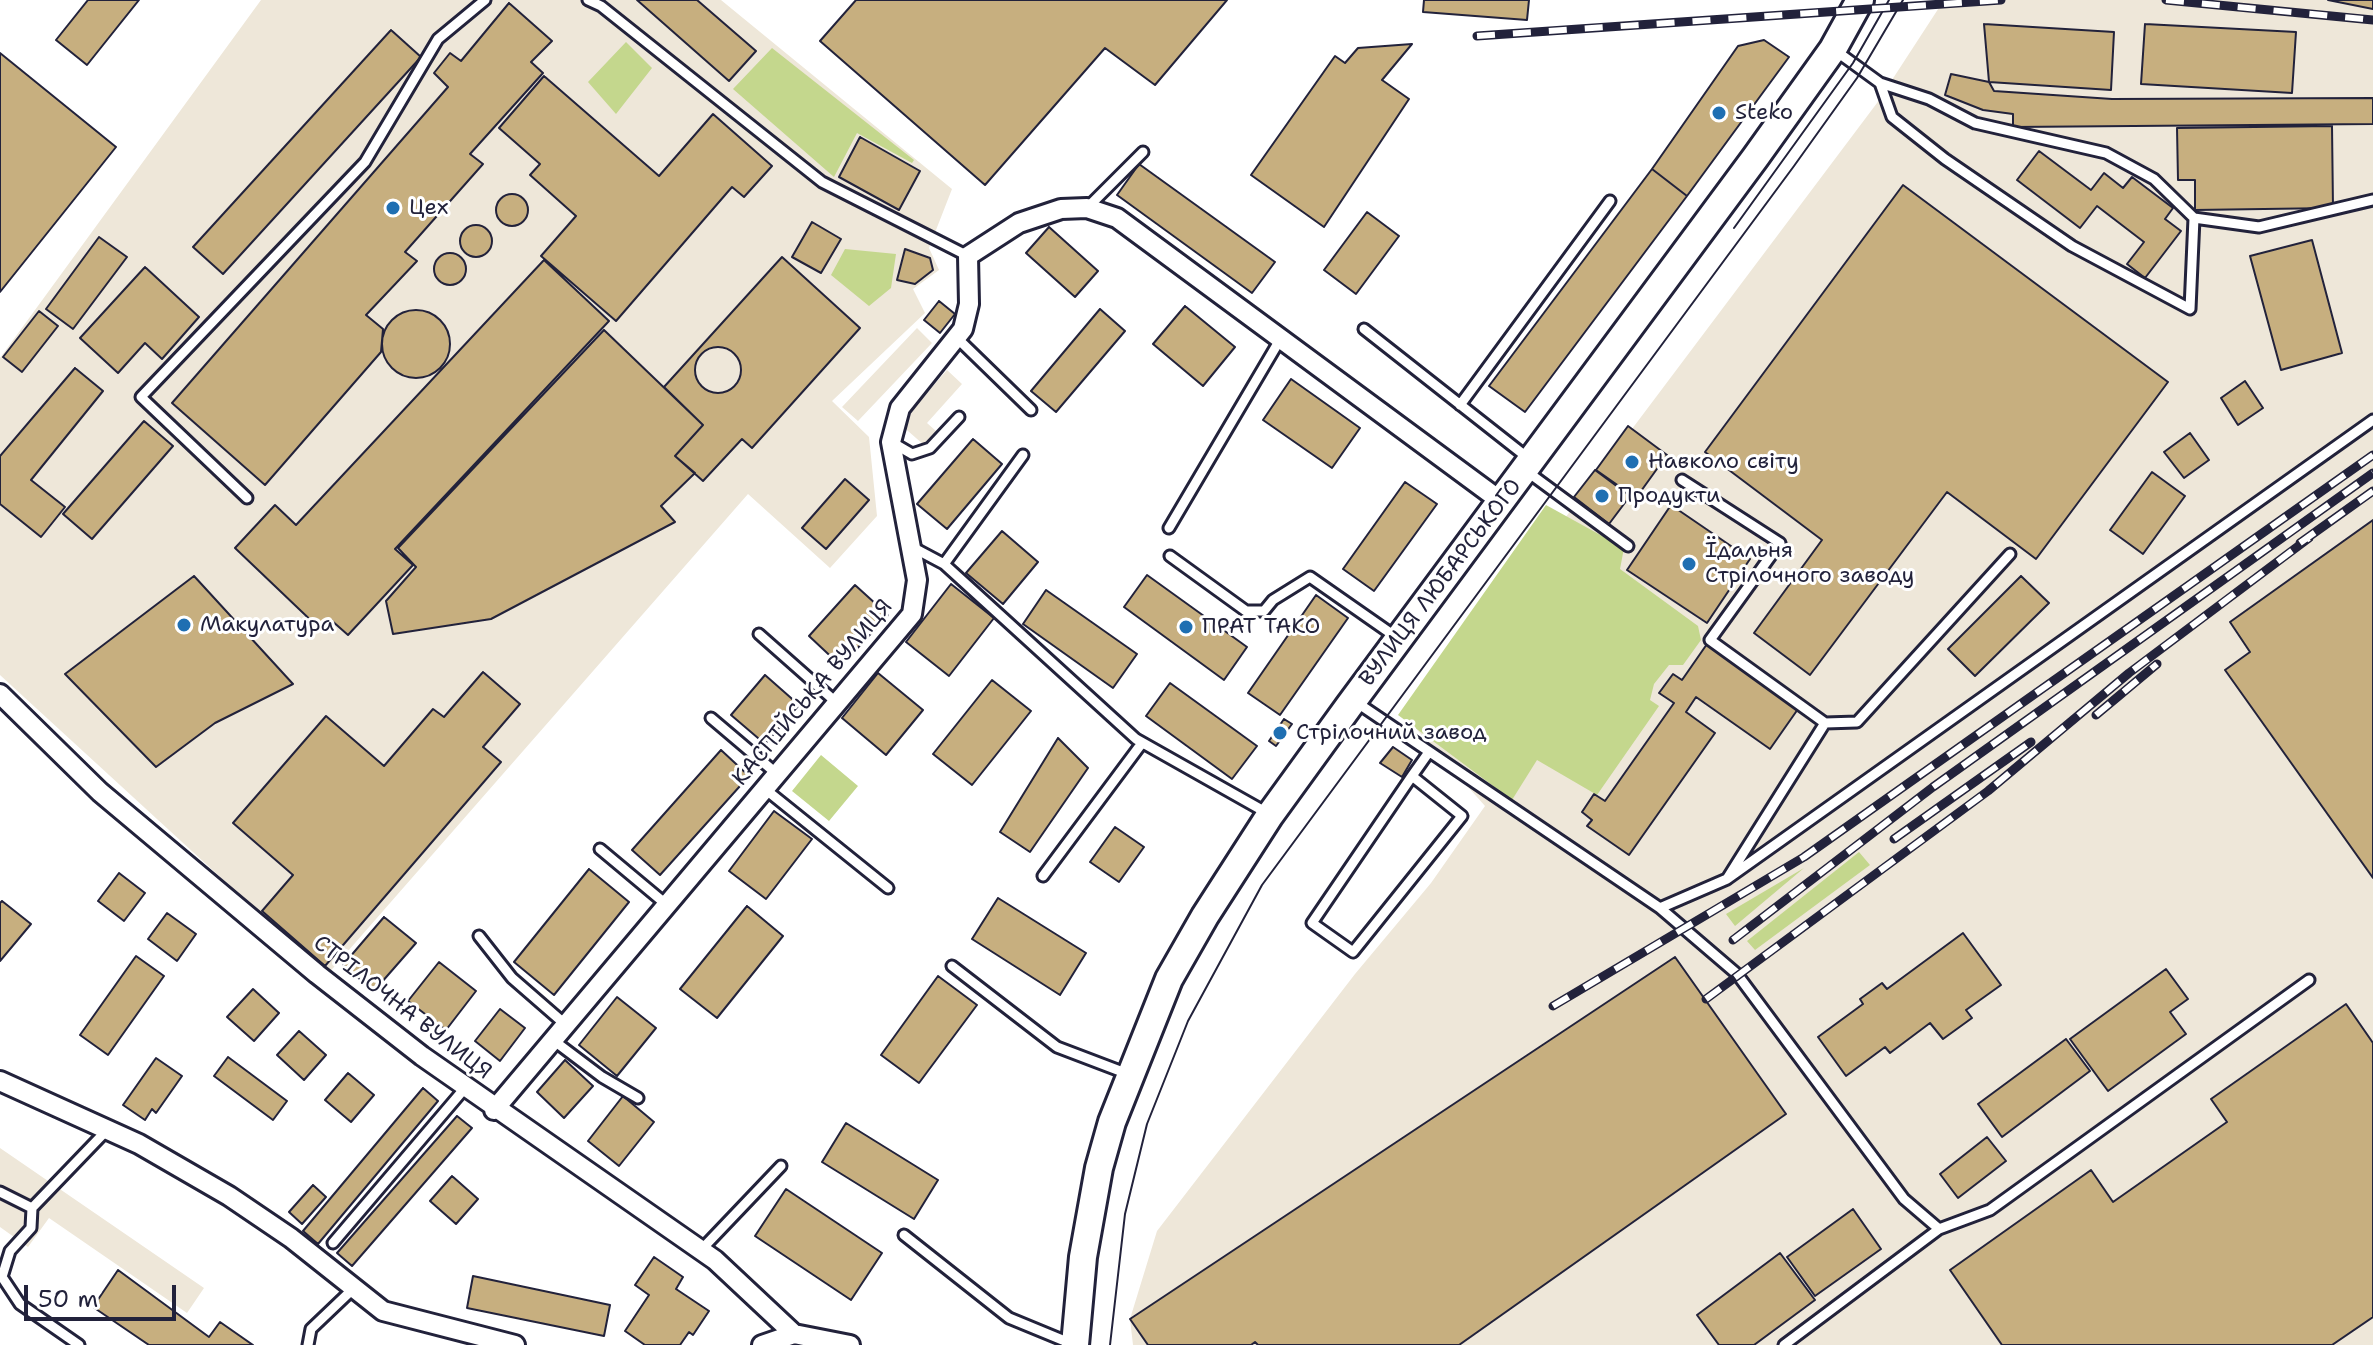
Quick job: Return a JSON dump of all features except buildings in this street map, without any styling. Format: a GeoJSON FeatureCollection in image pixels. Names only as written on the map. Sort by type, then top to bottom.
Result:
{"type":"FeatureCollection","features":[{"type":"Feature","properties":{"kind":"main road","name":"ВУЛИЦЯ ЛЮБАРСЬКОГО"},"geometry":{"type":"LineString","coordinates":[[1075,1345],[1083,1257],[1093,1198],[1128,1074],[1169,979],[1270,815],[1833,49],[1860,0]]}},
{"type":"Feature","properties":{"kind":"street"},"geometry":{"type":"LineString","coordinates":[[968,256],[1019,223],[1061,209],[1087,208],[1117,218],[1502,502]]}},
{"type":"Feature","properties":{"kind":"street","name":"КАСПІЙСЬКА ВУЛИЦЯ"},"geometry":{"type":"LineString","coordinates":[[494,1110],[912,614],[917,580],[891,442],[900,408],[958,339],[969,304],[968,256]]}},
{"type":"Feature","properties":{"kind":"street","name":"СТРІЛОЧНА ВУЛИЦЯ"},"geometry":{"type":"LineString","coordinates":[[0,694],[124,813],[317,974],[494,1110],[700,1251],[794,1334]]}},
{"type":"Feature","properties":{"kind":"street"},"geometry":{"type":"LineString","coordinates":[[0,1081],[107,1130],[229,1196],[383,1311],[515,1345]]}},
{"type":"Feature","properties":{"kind":"street"},"geometry":{"type":"LineString","coordinates":[[762,1345],[794,1334],[850,1345]]}},
{"type":"Feature","properties":{"kind":"lane"},"geometry":{"type":"LineString","coordinates":[[247,498],[141,397],[365,162],[438,39],[485,0]]}},
{"type":"Feature","properties":{"kind":"lane"},"geometry":{"type":"LineString","coordinates":[[588,0],[601,6],[822,182],[968,256]]}},
{"type":"Feature","properties":{"kind":"lane"},"geometry":{"type":"LineString","coordinates":[[1833,49],[1880,83],[1929,99],[1975,123],[2106,153],[2154,179],[2194,218],[2259,227],[2373,200]]}},
{"type":"Feature","properties":{"kind":"lane"},"geometry":{"type":"LineString","coordinates":[[1880,83],[1892,117],[1945,159],[2072,246],[2190,309],[2194,218]]}},
{"type":"Feature","properties":{"kind":"lane"},"geometry":{"type":"LineString","coordinates":[[1087,208],[1143,152]]}},
{"type":"Feature","properties":{"kind":"lane"},"geometry":{"type":"LineString","coordinates":[[1460,405],[1610,201]]}},
{"type":"Feature","properties":{"kind":"lane"},"geometry":{"type":"LineString","coordinates":[[1364,329],[1628,546]]}},
{"type":"Feature","properties":{"kind":"lane"},"geometry":{"type":"LineString","coordinates":[[1169,528],[1281,338]]}},
{"type":"Feature","properties":{"kind":"lane"},"geometry":{"type":"LineString","coordinates":[[958,339],[1031,410]]}},
{"type":"Feature","properties":{"kind":"lane"},"geometry":{"type":"LineString","coordinates":[[891,442],[912,454],[930,448],[959,417]]}},
{"type":"Feature","properties":{"kind":"lane"},"geometry":{"type":"LineString","coordinates":[[1660,908],[1727,879],[2373,420]]}},
{"type":"Feature","properties":{"kind":"lane"},"geometry":{"type":"LineString","coordinates":[[944,564],[1023,455]]}},
{"type":"Feature","properties":{"kind":"lane"},"geometry":{"type":"LineString","coordinates":[[1682,480],[1780,543],[1710,640],[1825,723],[1857,722],[2010,554]]}},
{"type":"Feature","properties":{"kind":"lane"},"geometry":{"type":"LineString","coordinates":[[912,547],[944,564],[1142,743],[1270,815]]}},
{"type":"Feature","properties":{"kind":"lane"},"geometry":{"type":"LineString","coordinates":[[1170,556],[1246,611],[1264,611],[1273,600],[1310,577],[1398,639]]}},
{"type":"Feature","properties":{"kind":"lane"},"geometry":{"type":"LineString","coordinates":[[759,634],[837,703]]}},
{"type":"Feature","properties":{"kind":"lane"},"geometry":{"type":"LineString","coordinates":[[1353,700],[1660,908],[1737,974],[1904,1199],[1939,1229]]}},
{"type":"Feature","properties":{"kind":"lane"},"geometry":{"type":"LineString","coordinates":[[711,718],[777,774]]}},
{"type":"Feature","properties":{"kind":"lane"},"geometry":{"type":"LineString","coordinates":[[1727,879],[1825,723]]}},
{"type":"Feature","properties":{"kind":"lane"},"geometry":{"type":"LineString","coordinates":[[1043,876],[1142,743]]}},
{"type":"Feature","properties":{"kind":"lane"},"geometry":{"type":"LineString","coordinates":[[1412,776],[1462,816],[1353,952],[1312,923],[1412,776],[1429,752]]}},
{"type":"Feature","properties":{"kind":"lane"},"geometry":{"type":"LineString","coordinates":[[765,789],[888,888]]}},
{"type":"Feature","properties":{"kind":"lane"},"geometry":{"type":"LineString","coordinates":[[600,849],[667,905]]}},
{"type":"Feature","properties":{"kind":"lane"},"geometry":{"type":"LineString","coordinates":[[479,936],[512,978],[566,1025]]}},
{"type":"Feature","properties":{"kind":"lane"},"geometry":{"type":"LineString","coordinates":[[952,966],[1057,1047],[1128,1074]]}},
{"type":"Feature","properties":{"kind":"lane"},"geometry":{"type":"LineString","coordinates":[[1784,1345],[1939,1229],[1990,1210],[2309,980]]}},
{"type":"Feature","properties":{"kind":"lane"},"geometry":{"type":"LineString","coordinates":[[553,1040],[602,1077],[638,1098]]}},
{"type":"Feature","properties":{"kind":"lane"},"geometry":{"type":"LineString","coordinates":[[333,1243],[465,1088]]}},
{"type":"Feature","properties":{"kind":"lane"},"geometry":{"type":"LineString","coordinates":[[79,1345],[20,1304],[2,1277],[10,1251],[31,1228],[32,1208],[107,1130]]}},
{"type":"Feature","properties":{"kind":"lane"},"geometry":{"type":"LineString","coordinates":[[700,1251],[781,1166]]}},
{"type":"Feature","properties":{"kind":"lane"},"geometry":{"type":"LineString","coordinates":[[0,1192],[32,1208]]}},
{"type":"Feature","properties":{"kind":"lane"},"geometry":{"type":"LineString","coordinates":[[904,1235],[1009,1318],[1075,1345]]}},
{"type":"Feature","properties":{"kind":"lane"},"geometry":{"type":"LineString","coordinates":[[308,1345],[311,1329],[354,1288]]}},
{"type":"Feature","properties":{"kind":"shaded area"},"geometry":{"type":"Polygon","coordinates":[[[261,0],[721,0],[952,189],[929,248],[939,270],[913,289],[925,313],[832,401],[869,437],[877,516],[830,568],[748,494],[327,975],[0,675],[0,358],[261,0]]]}},
{"type":"Feature","properties":{"kind":"shaded area"},"geometry":{"type":"Polygon","coordinates":[[[1944,0],[2373,0],[2373,1345],[1133,1345],[1130,1319],[1157,1231],[1355,974],[1431,883],[1485,806],[1411,723],[1877,103],[1944,0]]]}},
{"type":"Feature","properties":{"kind":"shaded area"},"geometry":{"type":"Polygon","coordinates":[[[917,328],[932,343],[858,421],[842,407],[917,328]]]}},
{"type":"Feature","properties":{"kind":"shaded area"},"geometry":{"type":"Polygon","coordinates":[[[947,370],[962,384],[927,423],[936,431],[924,445],[900,424],[947,370]]]}},
{"type":"Feature","properties":{"kind":"shaded area"},"geometry":{"type":"Polygon","coordinates":[[[0,1148],[204,1288],[187,1313],[49,1218],[28,1247],[0,1227],[0,1148]]]}},
{"type":"Feature","properties":{"kind":"green space"},"geometry":{"type":"Polygon","coordinates":[[[626,42],[652,68],[616,114],[588,82],[626,42]]]}},
{"type":"Feature","properties":{"kind":"green space"},"geometry":{"type":"Polygon","coordinates":[[[772,48],[914,160],[912,163],[857,133],[834,177],[733,89],[772,48]]]}},
{"type":"Feature","properties":{"kind":"green space"},"geometry":{"type":"Polygon","coordinates":[[[845,249],[896,254],[891,288],[869,306],[831,275],[845,249]]]}},
{"type":"Feature","properties":{"kind":"green space"},"geometry":{"type":"Polygon","coordinates":[[[1546,505],[1624,548],[1620,569],[1698,626],[1701,640],[1683,665],[1669,665],[1654,684],[1650,700],[1659,706],[1597,795],[1537,760],[1512,800],[1398,715],[1546,505]]]}},
{"type":"Feature","properties":{"kind":"green space"},"geometry":{"type":"Polygon","coordinates":[[[821,755],[858,786],[829,821],[792,791],[821,755]]]}},
{"type":"Feature","properties":{"kind":"green space"},"geometry":{"type":"Polygon","coordinates":[[[1859,852],[1870,865],[1755,950],[1747,941],[1859,852]]]}},
{"type":"Feature","properties":{"kind":"green space"},"geometry":{"type":"Polygon","coordinates":[[[1804,868],[1735,926],[1726,914],[1804,868]]]}},
{"type":"Feature","properties":{"kind":"tram line"},"geometry":{"type":"LineString","coordinates":[[1734,228],[1853,63],[1889,0]]}},
{"type":"Feature","properties":{"kind":"tram line"},"geometry":{"type":"LineString","coordinates":[[1110,1345],[1125,1214],[1147,1124],[1188,1021],[1262,885],[1794,166],[1857,78],[1903,0]]}},
{"type":"Feature","properties":{"kind":"railway"},"geometry":{"type":"LineString","coordinates":[[1477,36],[2001,0]]}},
{"type":"Feature","properties":{"kind":"railway"},"geometry":{"type":"LineString","coordinates":[[2166,0],[2373,20]]}},
{"type":"Feature","properties":{"kind":"railway"},"geometry":{"type":"LineString","coordinates":[[1553,1006],[1804,857],[2373,455]]}},
{"type":"Feature","properties":{"kind":"railway"},"geometry":{"type":"LineString","coordinates":[[1733,940],[1933,787],[2373,473]]}},
{"type":"Feature","properties":{"kind":"railway"},"geometry":{"type":"LineString","coordinates":[[2300,543],[2373,491]]}},
{"type":"Feature","properties":{"kind":"railway"},"geometry":{"type":"LineString","coordinates":[[1706,999],[1988,791],[2129,673],[2309,538]]}},
{"type":"Feature","properties":{"kind":"railway"},"geometry":{"type":"LineString","coordinates":[[2096,715],[2157,664]]}},
{"type":"Feature","properties":{"kind":"railway"},"geometry":{"type":"LineString","coordinates":[[1894,839],[2031,742]]}},
{"type":"Feature","properties":{"kind":"place","name":"Steko"},"geometry":{"type":"Point","coordinates":[1719,113]}},
{"type":"Feature","properties":{"kind":"place","name":"Цех"},"geometry":{"type":"Point","coordinates":[393,208]}},
{"type":"Feature","properties":{"kind":"place","name":"Навколо світу"},"geometry":{"type":"Point","coordinates":[1632,462]}},
{"type":"Feature","properties":{"kind":"place","name":"Продукти"},"geometry":{"type":"Point","coordinates":[1602,496]}},
{"type":"Feature","properties":{"kind":"place","name":"Їдальня Стрілочного заводу"},"geometry":{"type":"Point","coordinates":[1689,564]}},
{"type":"Feature","properties":{"kind":"place","name":"Макулатура"},"geometry":{"type":"Point","coordinates":[184,625]}},
{"type":"Feature","properties":{"kind":"place","name":"ПРАТ ТАКО"},"geometry":{"type":"Point","coordinates":[1186,627]}},
{"type":"Feature","properties":{"kind":"place","name":"Стрілочний завод"},"geometry":{"type":"Point","coordinates":[1280,733]}}]}
